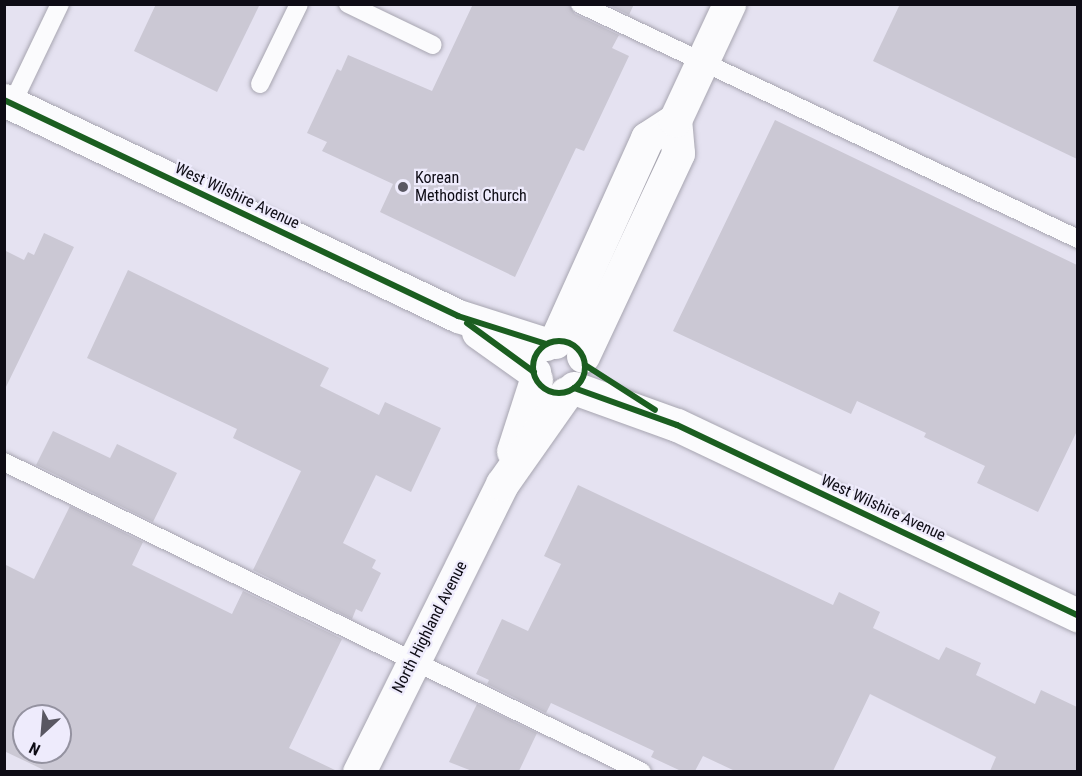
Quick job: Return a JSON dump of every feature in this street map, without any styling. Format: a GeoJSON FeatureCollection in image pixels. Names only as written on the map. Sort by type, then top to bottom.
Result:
{"type":"FeatureCollection","features":[{"type":"Feature","properties":{"kind":"street","name":"North Highland Avenue"},"geometry":{"type":"LineString","coordinates":[[359,771],[560,367],[646,138],[675,120],[729,4]]}},
{"type":"Feature","properties":{"kind":"street","name":"West Wilshire Avenue"},"geometry":{"type":"LineString","coordinates":[[8,102],[1077,615]]}},
{"type":"Feature","properties":{"kind":"lane"},"geometry":{"type":"LineString","coordinates":[[8,102],[60,4]]}},
{"type":"Feature","properties":{"kind":"lane"},"geometry":{"type":"LineString","coordinates":[[260,84],[299,4]]}},
{"type":"Feature","properties":{"kind":"lane"},"geometry":{"type":"LineString","coordinates":[[348,4],[433,45]]}},
{"type":"Feature","properties":{"kind":"lane"},"geometry":{"type":"LineString","coordinates":[[580,4],[702,62],[748,81],[1077,239]]}},
{"type":"Feature","properties":{"kind":"lane"},"geometry":{"type":"LineString","coordinates":[[4,462],[642,771]]}},
{"type":"Feature","properties":{"kind":"building"},"geometry":{"type":"Polygon","coordinates":[[[156,4],[260,4],[217,92],[134,51],[156,4]]]}},
{"type":"Feature","properties":{"kind":"building"},"geometry":{"type":"Polygon","coordinates":[[[473,4],[569,4],[575,14],[619,35],[612,48],[629,56],[584,151],[576,148],[515,277],[380,212],[393,184],[322,151],[327,142],[307,133],[337,69],[341,71],[348,55],[432,91],[473,4]]]}},
{"type":"Feature","properties":{"kind":"building"},"geometry":{"type":"Polygon","coordinates":[[[607,4],[634,4],[629,15],[607,4]]]}},
{"type":"Feature","properties":{"kind":"building"},"geometry":{"type":"Polygon","coordinates":[[[900,4],[1077,4],[1077,159],[873,61],[900,4]]]}},
{"type":"Feature","properties":{"kind":"building"},"geometry":{"type":"Polygon","coordinates":[[[775,120],[1077,265],[1077,431],[1038,512],[977,483],[985,466],[924,437],[926,433],[857,401],[851,414],[673,331],[775,120]]]}},
{"type":"Feature","properties":{"kind":"building"},"geometry":{"type":"Polygon","coordinates":[[[44,233],[74,247],[4,391],[4,250],[24,260],[28,252],[34,255],[44,233]]]}},
{"type":"Feature","properties":{"kind":"building"},"geometry":{"type":"Polygon","coordinates":[[[128,270],[329,368],[320,386],[379,415],[385,402],[441,428],[411,492],[376,475],[343,543],[376,560],[372,568],[381,573],[362,612],[356,609],[352,619],[253,570],[301,471],[233,438],[237,429],[87,358],[128,270]]]}},
{"type":"Feature","properties":{"kind":"building"},"geometry":{"type":"Polygon","coordinates":[[[53,431],[110,458],[117,444],[177,473],[153,522],[36,465],[53,431]]]}},
{"type":"Feature","properties":{"kind":"building"},"geometry":{"type":"Polygon","coordinates":[[[578,485],[833,605],[839,592],[880,612],[873,628],[939,660],[946,647],[981,663],[976,675],[1035,704],[1041,690],[1077,707],[1077,771],[990,771],[996,757],[870,694],[833,771],[735,771],[703,756],[695,771],[681,771],[651,757],[654,751],[551,703],[546,713],[487,684],[489,680],[476,674],[502,619],[528,631],[561,564],[544,556],[578,485]]]}},
{"type":"Feature","properties":{"kind":"building"},"geometry":{"type":"Polygon","coordinates":[[[70,506],[143,542],[132,565],[232,614],[243,591],[342,639],[289,748],[337,771],[46,771],[31,764],[72,764],[72,704],[12,704],[12,755],[4,751],[4,564],[34,579],[70,506]]]}},
{"type":"Feature","properties":{"kind":"building"},"geometry":{"type":"Polygon","coordinates":[[[477,704],[537,733],[519,771],[472,771],[449,762],[477,704]]]}},
{"type":"Feature","properties":{"kind":"cycle path"},"geometry":{"type":"LineString","coordinates":[[4,100],[458,316],[546,344]]}},
{"type":"Feature","properties":{"kind":"cycle path"},"geometry":{"type":"LineString","coordinates":[[467,323],[534,372]]}},
{"type":"Feature","properties":{"kind":"cycle path"},"geometry":{"type":"LineString","coordinates":[[559,341],[573,345],[581,353],[585,367],[581,381],[573,389],[559,393],[545,389],[537,381],[533,367],[537,353],[545,345],[559,341]]}},
{"type":"Feature","properties":{"kind":"cycle path"},"geometry":{"type":"LineString","coordinates":[[585,365],[655,410]]}},
{"type":"Feature","properties":{"kind":"cycle path"},"geometry":{"type":"LineString","coordinates":[[574,388],[677,425],[1078,615]]}},
{"type":"Feature","properties":{"kind":"place","name":"Korean Methodist Church"},"geometry":{"type":"Point","coordinates":[403,187]}}]}
